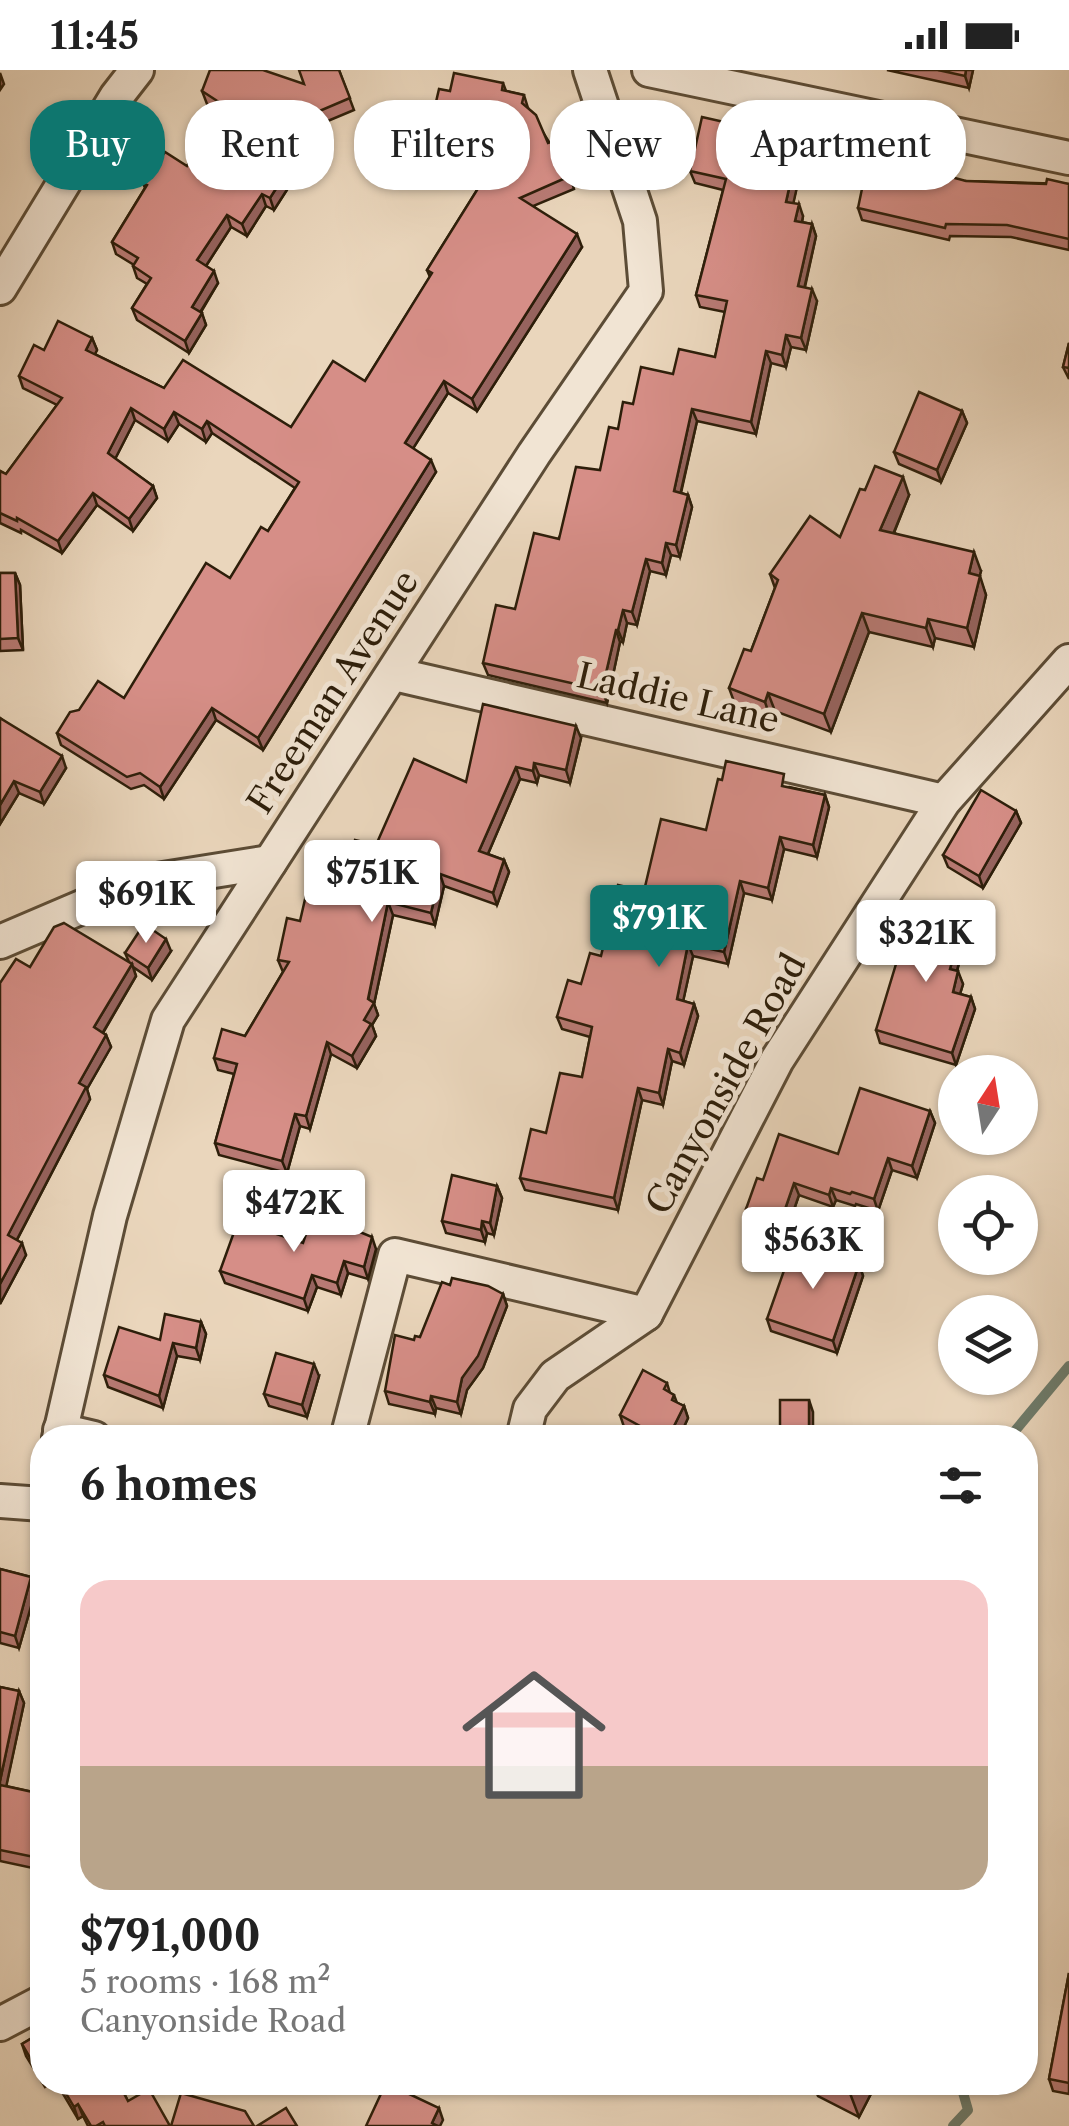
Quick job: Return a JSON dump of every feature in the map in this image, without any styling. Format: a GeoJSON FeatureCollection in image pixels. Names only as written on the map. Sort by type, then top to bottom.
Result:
{"type":"FeatureCollection","features":[{"type":"Feature","properties":{"kind":"street"},"geometry":{"type":"LineString","coordinates":[[0,288],[116,97],[137,70]]}},
{"type":"Feature","properties":{"kind":"street","name":"Freeman Avenue"},"geometry":{"type":"LineString","coordinates":[[61,1425],[110,1216],[168,1020],[534,454],[646,291],[640,222],[590,70]]}},
{"type":"Feature","properties":{"kind":"street"},"geometry":{"type":"LineString","coordinates":[[649,70],[753,80],[1069,158]]}},
{"type":"Feature","properties":{"kind":"street","name":"Canyonside Road"},"geometry":{"type":"LineString","coordinates":[[527,1425],[530,1409],[554,1376],[646,1314],[777,1060],[944,801],[1069,661]]}},
{"type":"Feature","properties":{"kind":"street","name":"Laddie Lane"},"geometry":{"type":"LineString","coordinates":[[394,674],[944,801]]}},
{"type":"Feature","properties":{"kind":"street"},"geometry":{"type":"LineString","coordinates":[[0,942],[138,884],[270,862]]}},
{"type":"Feature","properties":{"kind":"street"},"geometry":{"type":"LineString","coordinates":[[351,1425],[395,1255],[646,1314]]}},
{"type":"Feature","properties":{"kind":"street"},"geometry":{"type":"LineString","coordinates":[[0,1501],[30,1503]]}},
{"type":"Feature","properties":{"kind":"street"},"geometry":{"type":"LineString","coordinates":[[0,2024],[30,2008]]}},
{"type":"Feature","properties":{"kind":"building"},"geometry":{"type":"Polygon","coordinates":[[[210,70],[263,70],[304,84],[299,70],[339,70],[350,98],[334,105],[334,100],[216,100],[202,91],[210,70]]]}},
{"type":"Feature","properties":{"kind":"building"},"geometry":{"type":"Polygon","coordinates":[[[938,70],[966,70],[965,76],[938,70]]]}},
{"type":"Feature","properties":{"kind":"building"},"geometry":{"type":"Polygon","coordinates":[[[454,73],[503,83],[502,90],[524,95],[523,100],[436,100],[439,89],[450,91],[454,73]]]}},
{"type":"Feature","properties":{"kind":"building"},"geometry":{"type":"Polygon","coordinates":[[[530,110],[550,142],[550,185],[520,198],[577,234],[472,399],[444,381],[405,443],[431,460],[258,738],[212,708],[160,787],[140,773],[127,777],[57,733],[70,712],[79,710],[98,681],[124,698],[206,563],[230,578],[261,527],[268,531],[299,482],[207,421],[202,429],[174,412],[164,429],[131,408],[108,453],[153,486],[129,519],[93,493],[58,541],[0,513],[0,471],[6,474],[62,398],[19,376],[34,345],[44,350],[58,321],[92,338],[86,350],[164,388],[183,360],[291,427],[333,361],[365,381],[432,273],[427,270],[477,190],[530,190],[530,110]]]}},
{"type":"Feature","properties":{"kind":"building"},"geometry":{"type":"Polygon","coordinates":[[[702,117],[716,120],[716,177],[696,172],[696,144],[702,117]]]}},
{"type":"Feature","properties":{"kind":"building"},"geometry":{"type":"Polygon","coordinates":[[[165,152],[185,165],[185,190],[275,190],[270,198],[262,194],[242,224],[227,215],[197,260],[214,271],[192,307],[202,313],[185,341],[132,308],[151,278],[133,266],[138,258],[112,242],[144,190],[165,190],[165,152]]]}},
{"type":"Feature","properties":{"kind":"building"},"geometry":{"type":"Polygon","coordinates":[[[1047,179],[1069,184],[1069,239],[1007,225],[946,224],[945,228],[858,208],[862,190],[966,190],[966,181],[1046,184],[1047,179]]]}},
{"type":"Feature","properties":{"kind":"building"},"geometry":{"type":"Polygon","coordinates":[[[723,190],[789,190],[786,202],[799,204],[795,221],[812,224],[798,286],[812,289],[801,338],[786,335],[782,355],[766,351],[751,422],[692,409],[674,491],[688,495],[676,545],[666,543],[662,563],[646,559],[632,612],[623,610],[616,630],[602,690],[483,663],[496,605],[515,609],[534,533],[559,539],[576,467],[600,470],[609,427],[618,429],[623,402],[633,404],[641,367],[673,374],[679,349],[715,357],[727,301],[696,295],[723,190]]]}},
{"type":"Feature","properties":{"kind":"building"},"geometry":{"type":"Polygon","coordinates":[[[1069,343],[1069,368],[1063,367],[1069,343]]]}},
{"type":"Feature","properties":{"kind":"building"},"geometry":{"type":"Polygon","coordinates":[[[919,392],[962,411],[937,470],[894,452],[919,392]]]}},
{"type":"Feature","properties":{"kind":"building"},"geometry":{"type":"Polygon","coordinates":[[[875,466],[903,477],[880,530],[974,552],[969,573],[980,576],[967,628],[928,619],[926,628],[862,613],[824,714],[768,693],[765,702],[729,688],[744,649],[751,651],[778,580],[770,574],[810,516],[840,537],[860,489],[865,490],[875,466]]]}},
{"type":"Feature","properties":{"kind":"building"},"geometry":{"type":"Polygon","coordinates":[[[0,573],[15,573],[18,638],[0,639],[0,573]]]}},
{"type":"Feature","properties":{"kind":"building"},"geometry":{"type":"Polygon","coordinates":[[[483,704],[576,726],[566,770],[534,763],[533,771],[516,767],[479,851],[504,860],[493,893],[440,874],[431,913],[388,902],[368,999],[374,1003],[364,1020],[371,1024],[352,1056],[327,1042],[306,1116],[295,1114],[282,1161],[215,1143],[237,1064],[214,1058],[222,1029],[245,1036],[289,962],[278,960],[287,918],[300,921],[306,895],[339,902],[355,840],[376,845],[414,759],[466,782],[483,704]]]}},
{"type":"Feature","properties":{"kind":"building"},"geometry":{"type":"Polygon","coordinates":[[[0,718],[62,756],[40,792],[14,781],[0,805],[0,718]]]}},
{"type":"Feature","properties":{"kind":"building"},"geometry":{"type":"Polygon","coordinates":[[[726,761],[784,774],[782,786],[825,795],[813,845],[780,837],[768,888],[740,881],[724,952],[688,944],[677,999],[694,1004],[680,1053],[668,1049],[659,1093],[638,1088],[614,1198],[520,1178],[531,1129],[546,1133],[560,1073],[582,1077],[592,1027],[557,1017],[568,980],[581,984],[590,953],[601,956],[618,885],[644,891],[661,819],[706,830],[726,761]]]}},
{"type":"Feature","properties":{"kind":"building"},"geometry":{"type":"Polygon","coordinates":[[[981,790],[1016,811],[979,876],[943,855],[981,790]]]}},
{"type":"Feature","properties":{"kind":"building"},"geometry":{"type":"Polygon","coordinates":[[[913,908],[963,922],[950,969],[958,971],[953,992],[971,997],[952,1053],[876,1030],[913,908]]]}},
{"type":"Feature","properties":{"kind":"building"},"geometry":{"type":"Polygon","coordinates":[[[64,923],[132,964],[94,1027],[106,1035],[79,1083],[86,1087],[8,1235],[22,1243],[0,1284],[0,983],[16,959],[30,967],[54,927],[64,923]]]}},
{"type":"Feature","properties":{"kind":"building"},"geometry":{"type":"Polygon","coordinates":[[[144,924],[166,939],[148,968],[125,953],[144,924]]]}},
{"type":"Feature","properties":{"kind":"building"},"geometry":{"type":"Polygon","coordinates":[[[860,1088],[930,1111],[912,1166],[888,1158],[874,1199],[831,1188],[829,1195],[794,1183],[781,1221],[746,1209],[757,1178],[763,1180],[779,1134],[838,1154],[860,1088]]]}},
{"type":"Feature","properties":{"kind":"building"},"geometry":{"type":"Polygon","coordinates":[[[452,1175],[497,1186],[490,1223],[482,1221],[481,1230],[442,1221],[452,1175]]]}},
{"type":"Feature","properties":{"kind":"building"},"geometry":{"type":"Polygon","coordinates":[[[319,1215],[372,1237],[364,1267],[344,1261],[337,1283],[312,1275],[304,1299],[220,1271],[238,1221],[303,1243],[309,1225],[316,1224],[319,1215]]]}},
{"type":"Feature","properties":{"kind":"building"},"geometry":{"type":"Polygon","coordinates":[[[794,1242],[859,1264],[833,1341],[767,1319],[794,1242]]]}},
{"type":"Feature","properties":{"kind":"building"},"geometry":{"type":"Polygon","coordinates":[[[452,1278],[488,1286],[503,1294],[478,1356],[462,1378],[457,1402],[431,1396],[430,1402],[385,1391],[395,1335],[414,1340],[415,1336],[420,1337],[442,1282],[450,1285],[452,1278]]]}},
{"type":"Feature","properties":{"kind":"building"},"geometry":{"type":"Polygon","coordinates":[[[165,1314],[201,1322],[196,1348],[173,1343],[159,1396],[104,1375],[119,1327],[160,1340],[165,1314]]]}},
{"type":"Feature","properties":{"kind":"building"},"geometry":{"type":"Polygon","coordinates":[[[276,1353],[314,1364],[302,1405],[264,1394],[276,1353]]]}},
{"type":"Feature","properties":{"kind":"building"},"geometry":{"type":"Polygon","coordinates":[[[643,1370],[667,1383],[664,1389],[674,1395],[672,1400],[684,1406],[674,1425],[638,1425],[620,1415],[643,1370]]]}},
{"type":"Feature","properties":{"kind":"building"},"geometry":{"type":"Polygon","coordinates":[[[780,1400],[809,1400],[809,1425],[780,1425],[780,1400]]]}},
{"type":"Feature","properties":{"kind":"building"},"geometry":{"type":"Polygon","coordinates":[[[0,1569],[30,1577],[30,1581],[15,1636],[0,1632],[0,1569]]]}},
{"type":"Feature","properties":{"kind":"building"},"geometry":{"type":"Polygon","coordinates":[[[0,1687],[19,1691],[0,1781],[0,1687]]]}},
{"type":"Feature","properties":{"kind":"building"},"geometry":{"type":"Polygon","coordinates":[[[0,1785],[30,1791],[30,1856],[0,1850],[0,1785]]]}},
{"type":"Feature","properties":{"kind":"building"},"geometry":{"type":"Polygon","coordinates":[[[1069,1973],[1069,2083],[1049,2079],[1069,1973]]]}},
{"type":"Feature","properties":{"kind":"building"},"geometry":{"type":"Polygon","coordinates":[[[30,2039],[30,2058],[22,2044],[30,2039]]]}},
{"type":"Feature","properties":{"kind":"building"},"geometry":{"type":"Polygon","coordinates":[[[67,2095],[125,2095],[128,2101],[138,2095],[152,2095],[170,2126],[105,2126],[103,2122],[91,2126],[78,2104],[74,2107],[67,2095]]]}},
{"type":"Feature","properties":{"kind":"building"},"geometry":{"type":"Polygon","coordinates":[[[180,2095],[188,2095],[245,2111],[254,2126],[171,2126],[180,2095]]]}},
{"type":"Feature","properties":{"kind":"building"},"geometry":{"type":"Polygon","coordinates":[[[380,2095],[411,2095],[439,2108],[432,2123],[438,2126],[366,2126],[380,2095]]]}},
{"type":"Feature","properties":{"kind":"building"},"geometry":{"type":"Polygon","coordinates":[[[286,2108],[297,2126],[257,2126],[286,2108]]]}},
{"type":"Feature","properties":{"kind":"waterway"},"geometry":{"type":"LineString","coordinates":[[1020,1425],[1069,1366]]}},
{"type":"Feature","properties":{"kind":"waterway"},"geometry":{"type":"LineString","coordinates":[[953,2126],[968,2110],[964,2095]]}}]}
